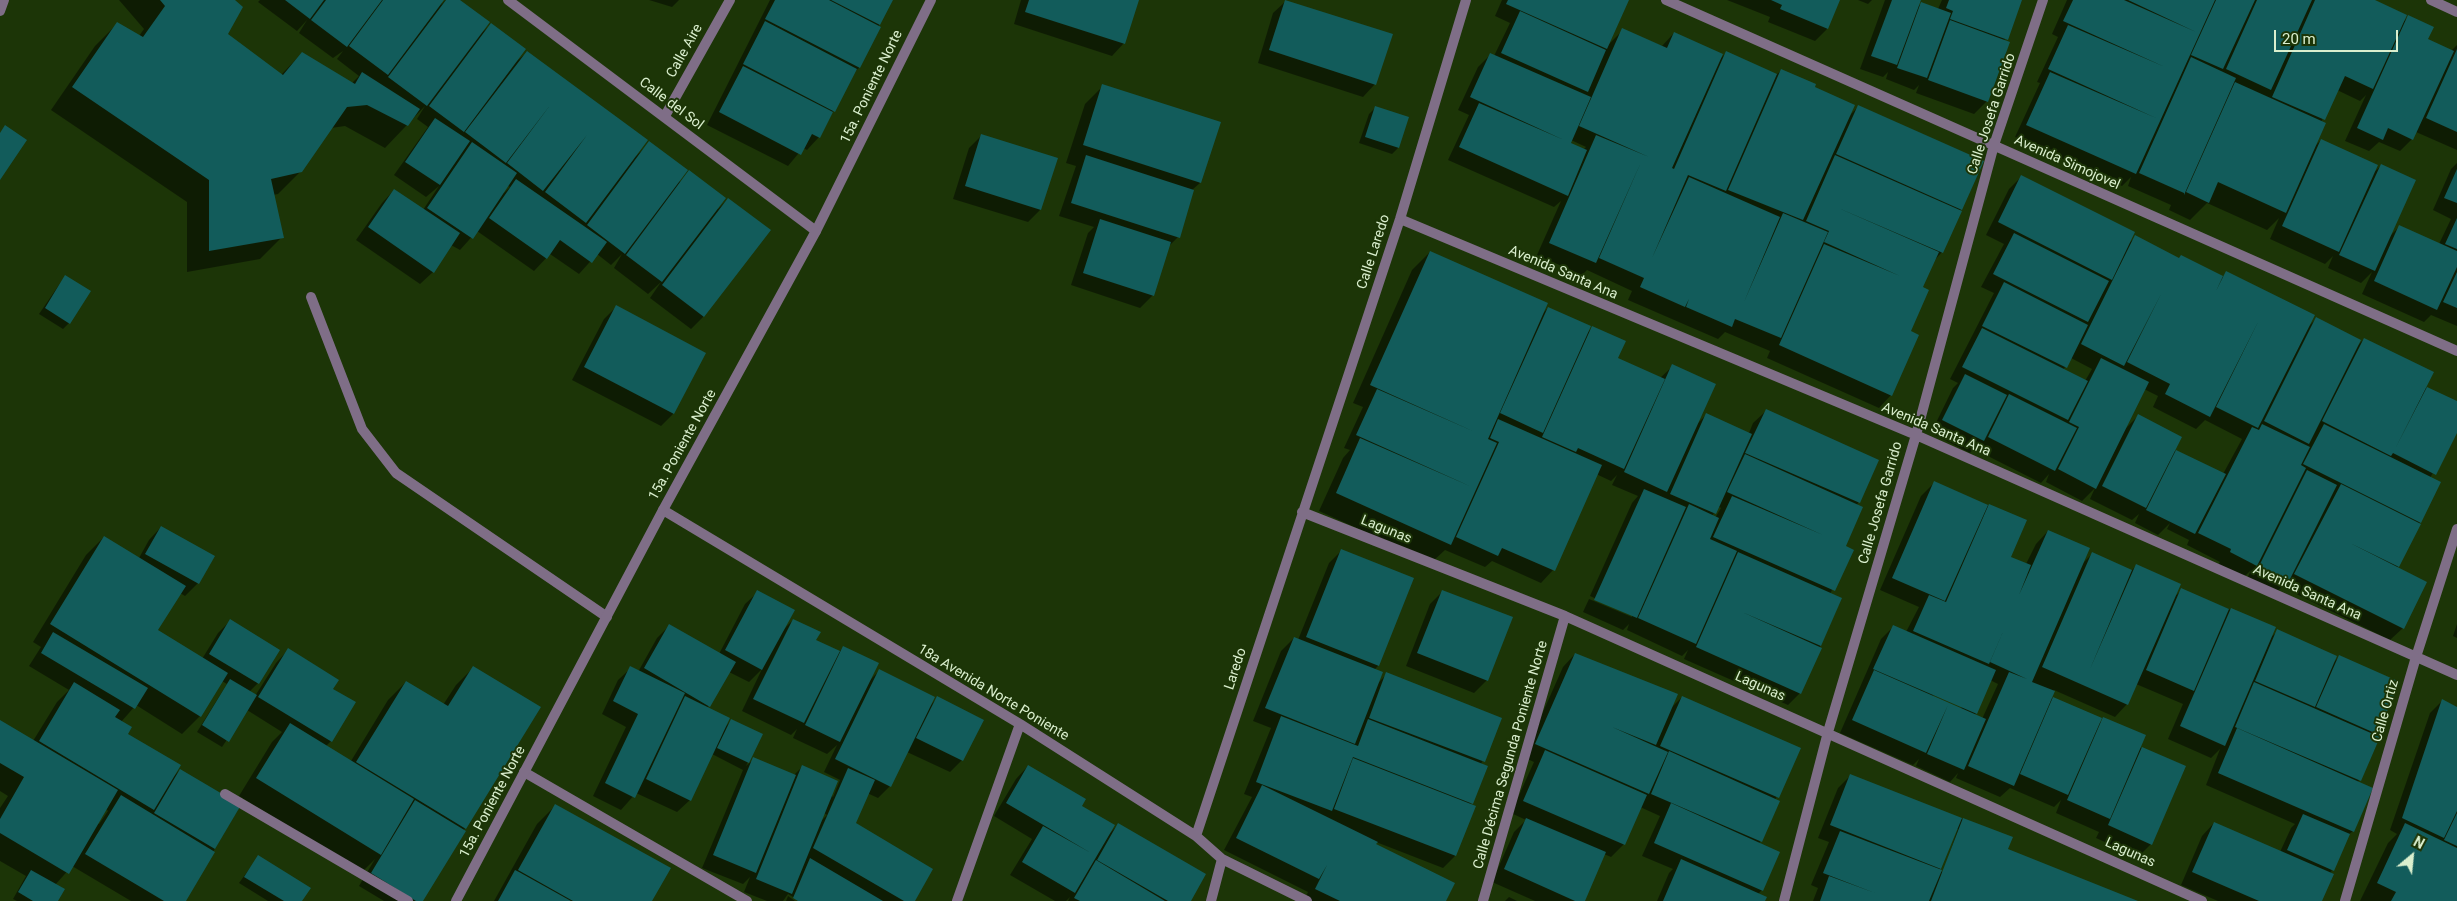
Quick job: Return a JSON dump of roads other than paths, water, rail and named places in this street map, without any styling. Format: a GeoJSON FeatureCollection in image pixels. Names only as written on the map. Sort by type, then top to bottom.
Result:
{"type":"FeatureCollection","features":[{"type":"Feature","properties":{"kind":"street"},"geometry":{"type":"LineString","coordinates":[[0,11],[4,0]]}},
{"type":"Feature","properties":{"kind":"street","name":"Calle del Sol"},"geometry":{"type":"LineString","coordinates":[[508,0],[816,231]]}},
{"type":"Feature","properties":{"kind":"street","name":"Calle Aire"},"geometry":{"type":"LineString","coordinates":[[665,116],[730,0]]}},
{"type":"Feature","properties":{"kind":"street","name":"15a. Poniente Norte"},"geometry":{"type":"LineString","coordinates":[[456,901],[663,510],[816,231],[931,0]]}},
{"type":"Feature","properties":{"kind":"street","name":"Calle Laredo"},"geometry":{"type":"LineString","coordinates":[[1302,512],[1400,219],[1466,0]]}},
{"type":"Feature","properties":{"kind":"street","name":"Avenida Simojovel"},"geometry":{"type":"LineString","coordinates":[[1666,0],[2457,351]]}},
{"type":"Feature","properties":{"kind":"street","name":"Calle Josefa Garrido"},"geometry":{"type":"LineString","coordinates":[[1784,901],[1828,732],[1916,435],[1994,145],[2044,0]]}},
{"type":"Feature","properties":{"kind":"street"},"geometry":{"type":"LineString","coordinates":[[2431,0],[2457,12]]}},
{"type":"Feature","properties":{"kind":"street","name":"Avenida Santa Ana"},"geometry":{"type":"LineString","coordinates":[[1400,219],[1916,435],[2457,675]]}},
{"type":"Feature","properties":{"kind":"street"},"geometry":{"type":"LineString","coordinates":[[311,297],[362,429],[396,473],[607,617]]}},
{"type":"Feature","properties":{"kind":"street","name":"18a Avenida Norte Poniente"},"geometry":{"type":"LineString","coordinates":[[663,510],[1020,724],[1196,836],[1222,859],[1307,901]]}},
{"type":"Feature","properties":{"kind":"street","name":"Lagunas"},"geometry":{"type":"LineString","coordinates":[[1302,512],[1566,616],[2202,901]]}},
{"type":"Feature","properties":{"kind":"street","name":"Laredo"},"geometry":{"type":"LineString","coordinates":[[1196,836],[1302,512]]}},
{"type":"Feature","properties":{"kind":"street","name":"Calle Ortiz"},"geometry":{"type":"LineString","coordinates":[[2345,901],[2416,657],[2457,529]]}},
{"type":"Feature","properties":{"kind":"street","name":"Calle Décima Segunda Poniente Norte"},"geometry":{"type":"LineString","coordinates":[[1483,901],[1566,616]]}},
{"type":"Feature","properties":{"kind":"street"},"geometry":{"type":"LineString","coordinates":[[957,901],[1020,724]]}},
{"type":"Feature","properties":{"kind":"street"},"geometry":{"type":"LineString","coordinates":[[524,772],[747,901]]}},
{"type":"Feature","properties":{"kind":"street"},"geometry":{"type":"LineString","coordinates":[[225,794],[408,901]]}},
{"type":"Feature","properties":{"kind":"street"},"geometry":{"type":"LineString","coordinates":[[1211,901],[1222,859]]}}]}
